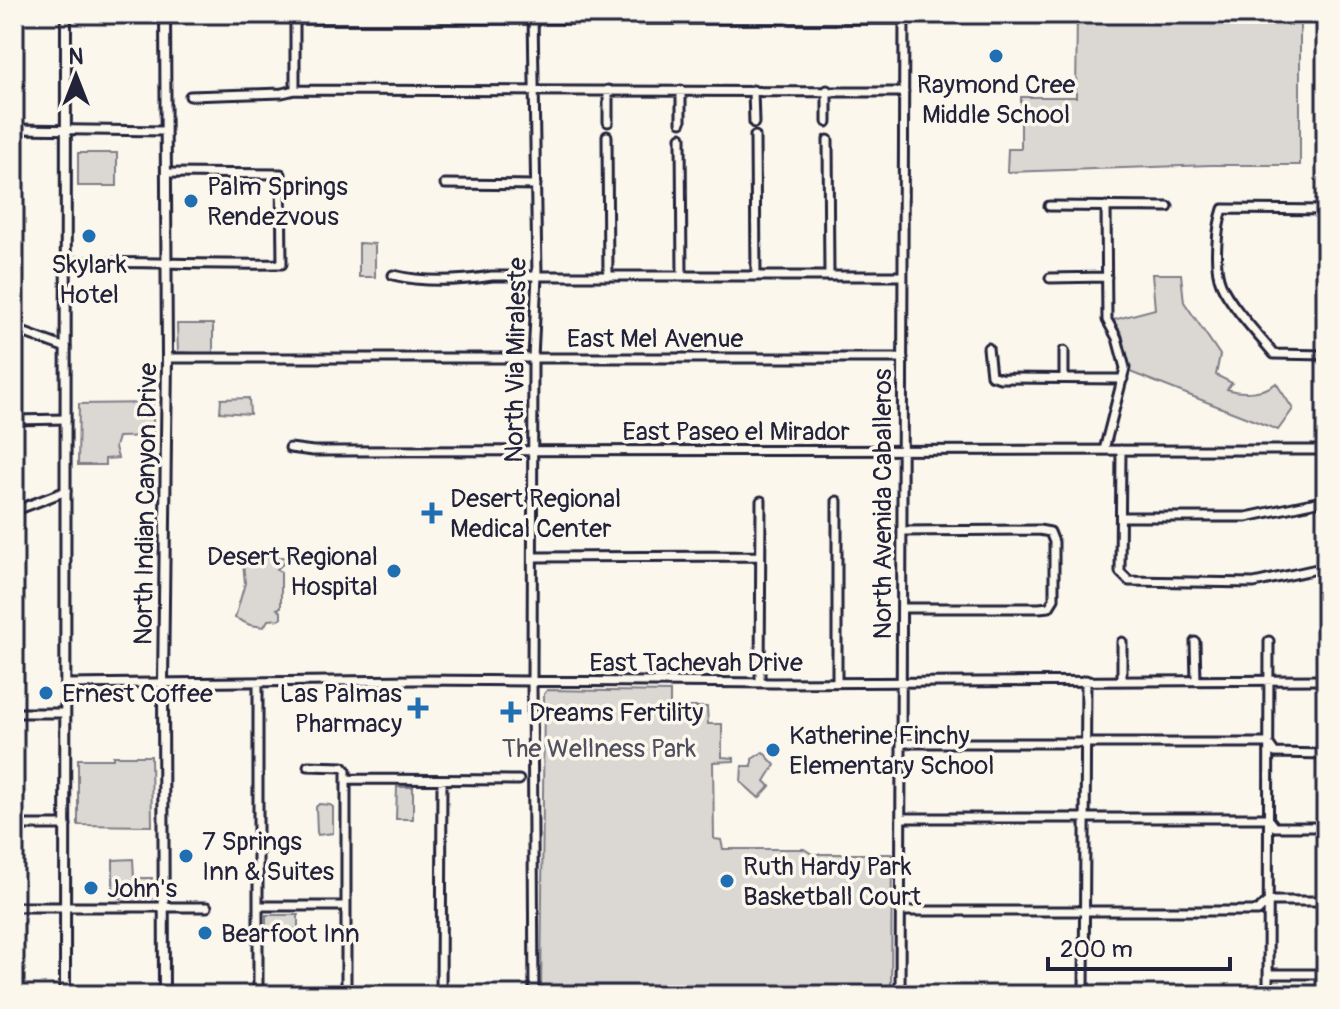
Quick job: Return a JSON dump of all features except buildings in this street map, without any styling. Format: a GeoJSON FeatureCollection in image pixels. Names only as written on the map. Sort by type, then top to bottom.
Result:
{"type":"FeatureCollection","features":[{"type":"Feature","properties":{"kind":"main road"},"geometry":{"type":"LineString","coordinates":[[65,995],[66,14]]}},
{"type":"Feature","properties":{"kind":"main road","name":"North Indian Canyon Drive"},"geometry":{"type":"LineString","coordinates":[[164,995],[165,14]]}},
{"type":"Feature","properties":{"kind":"street"},"geometry":{"type":"LineString","coordinates":[[295,90],[295,16],[904,16]]}},
{"type":"Feature","properties":{"kind":"street","name":"North Via Miraleste"},"geometry":{"type":"LineString","coordinates":[[533,16],[537,276],[533,358],[534,995]]}},
{"type":"Feature","properties":{"kind":"street","name":"North Avenida Caballeros"},"geometry":{"type":"LineString","coordinates":[[900,995],[904,16]]}},
{"type":"Feature","properties":{"kind":"street"},"geometry":{"type":"LineString","coordinates":[[190,96],[295,90],[904,92]]}},
{"type":"Feature","properties":{"kind":"street"},"geometry":{"type":"LineString","coordinates":[[608,90],[608,122]]}},
{"type":"Feature","properties":{"kind":"street"},"geometry":{"type":"LineString","coordinates":[[681,90],[681,122]]}},
{"type":"Feature","properties":{"kind":"street"},"geometry":{"type":"LineString","coordinates":[[753,90],[754,123]]}},
{"type":"Feature","properties":{"kind":"street"},"geometry":{"type":"LineString","coordinates":[[827,90],[827,122]]}},
{"type":"Feature","properties":{"kind":"street"},"geometry":{"type":"LineString","coordinates":[[14,129],[165,131]]}},
{"type":"Feature","properties":{"kind":"street"},"geometry":{"type":"LineString","coordinates":[[607,136],[608,276]]}},
{"type":"Feature","properties":{"kind":"street"},"geometry":{"type":"LineString","coordinates":[[755,136],[756,276]]}},
{"type":"Feature","properties":{"kind":"street"},"geometry":{"type":"LineString","coordinates":[[681,137],[682,276]]}},
{"type":"Feature","properties":{"kind":"street"},"geometry":{"type":"LineString","coordinates":[[828,140],[829,276]]}},
{"type":"Feature","properties":{"kind":"street"},"geometry":{"type":"LineString","coordinates":[[65,262],[282,264],[281,174],[166,173]]}},
{"type":"Feature","properties":{"kind":"street"},"geometry":{"type":"LineString","coordinates":[[445,184],[536,185]]}},
{"type":"Feature","properties":{"kind":"street"},"geometry":{"type":"LineString","coordinates":[[1049,206],[1168,207]]}},
{"type":"Feature","properties":{"kind":"street"},"geometry":{"type":"LineString","coordinates":[[1104,450],[1123,379],[1123,359],[1117,338],[1107,320],[1106,206]]}},
{"type":"Feature","properties":{"kind":"street"},"geometry":{"type":"LineString","coordinates":[[1326,210],[1223,209],[1218,224],[1221,283],[1253,329],[1274,354],[1326,355]]}},
{"type":"Feature","properties":{"kind":"street"},"geometry":{"type":"LineString","coordinates":[[393,275],[410,280],[537,276],[903,276]]}},
{"type":"Feature","properties":{"kind":"street"},"geometry":{"type":"LineString","coordinates":[[1050,278],[1107,277]]}},
{"type":"Feature","properties":{"kind":"street"},"geometry":{"type":"LineString","coordinates":[[14,329],[66,348]]}},
{"type":"Feature","properties":{"kind":"street"},"geometry":{"type":"LineString","coordinates":[[988,348],[991,375],[1000,378],[1123,379]]}},
{"type":"Feature","properties":{"kind":"street"},"geometry":{"type":"LineString","coordinates":[[1064,351],[1064,378]]}},
{"type":"Feature","properties":{"kind":"street","name":"East Mel Avenue"},"geometry":{"type":"LineString","coordinates":[[167,358],[903,358]]}},
{"type":"Feature","properties":{"kind":"street"},"geometry":{"type":"LineString","coordinates":[[14,420],[66,419]]}},
{"type":"Feature","properties":{"kind":"street","name":"East Paseo el Mirador"},"geometry":{"type":"LineString","coordinates":[[290,448],[313,451],[1326,450]]}},
{"type":"Feature","properties":{"kind":"street"},"geometry":{"type":"LineString","coordinates":[[1121,450],[1120,572],[1129,581],[1254,583],[1326,567]]}},
{"type":"Feature","properties":{"kind":"street"},"geometry":{"type":"LineString","coordinates":[[14,511],[66,491]]}},
{"type":"Feature","properties":{"kind":"street"},"geometry":{"type":"LineString","coordinates":[[1121,517],[1246,517],[1326,500]]}},
{"type":"Feature","properties":{"kind":"street"},"geometry":{"type":"LineString","coordinates":[[760,683],[761,501]]}},
{"type":"Feature","properties":{"kind":"street"},"geometry":{"type":"LineString","coordinates":[[837,501],[837,682]]}},
{"type":"Feature","properties":{"kind":"street"},"geometry":{"type":"LineString","coordinates":[[902,531],[1039,530],[1050,532],[1054,542],[1054,599],[1049,607],[902,608]]}},
{"type":"Feature","properties":{"kind":"street"},"geometry":{"type":"LineString","coordinates":[[533,557],[760,556]]}},
{"type":"Feature","properties":{"kind":"street"},"geometry":{"type":"LineString","coordinates":[[1268,995],[1269,641]]}},
{"type":"Feature","properties":{"kind":"street"},"geometry":{"type":"LineString","coordinates":[[1122,642],[1122,680]]}},
{"type":"Feature","properties":{"kind":"street"},"geometry":{"type":"LineString","coordinates":[[1195,642],[1196,680]]}},
{"type":"Feature","properties":{"kind":"street","name":"East Tachevah Drive"},"geometry":{"type":"LineString","coordinates":[[65,684],[374,680],[760,683],[1326,680]]}},
{"type":"Feature","properties":{"kind":"street"},"geometry":{"type":"LineString","coordinates":[[1084,995],[1086,680]]}},
{"type":"Feature","properties":{"kind":"street"},"geometry":{"type":"LineString","coordinates":[[258,683],[258,995]]}},
{"type":"Feature","properties":{"kind":"street"},"geometry":{"type":"LineString","coordinates":[[14,713],[65,713]]}},
{"type":"Feature","properties":{"kind":"street"},"geometry":{"type":"LineString","coordinates":[[901,743],[1268,743]]}},
{"type":"Feature","properties":{"kind":"street"},"geometry":{"type":"LineString","coordinates":[[1268,743],[1275,753],[1326,754]]}},
{"type":"Feature","properties":{"kind":"street"},"geometry":{"type":"LineString","coordinates":[[308,766],[343,767],[346,779],[346,995]]}},
{"type":"Feature","properties":{"kind":"street"},"geometry":{"type":"LineString","coordinates":[[346,779],[519,780]]}},
{"type":"Feature","properties":{"kind":"street"},"geometry":{"type":"LineString","coordinates":[[441,995],[442,780]]}},
{"type":"Feature","properties":{"kind":"street"},"geometry":{"type":"LineString","coordinates":[[902,818],[1268,818]]}},
{"type":"Feature","properties":{"kind":"street"},"geometry":{"type":"LineString","coordinates":[[1268,818],[1275,827],[1326,827]]}},
{"type":"Feature","properties":{"kind":"street"},"geometry":{"type":"LineString","coordinates":[[14,825],[66,825]]}},
{"type":"Feature","properties":{"kind":"street"},"geometry":{"type":"LineString","coordinates":[[901,911],[1258,911],[1268,901],[1326,901]]}},
{"type":"Feature","properties":{"kind":"street"},"geometry":{"type":"LineString","coordinates":[[258,906],[346,906]]}},
{"type":"Feature","properties":{"kind":"street"},"geometry":{"type":"LineString","coordinates":[[14,907],[207,907]]}},
{"type":"Feature","properties":{"kind":"street"},"geometry":{"type":"LineString","coordinates":[[1268,974],[1326,974]]}},
{"type":"Feature","properties":{"kind":"green space"},"geometry":{"type":"Polygon","coordinates":[[[1077,14],[1300,14],[1300,165],[1007,172],[1008,149],[1021,149],[1021,97],[1076,97],[1077,14]]]}},
{"type":"Feature","properties":{"kind":"green space"},"geometry":{"type":"Polygon","coordinates":[[[78,153],[117,153],[117,186],[78,186],[78,153]]]}},
{"type":"Feature","properties":{"kind":"green space"},"geometry":{"type":"Polygon","coordinates":[[[359,243],[375,244],[375,277],[359,277],[359,243]]]}},
{"type":"Feature","properties":{"kind":"green space"},"geometry":{"type":"Polygon","coordinates":[[[1152,274],[1181,274],[1184,302],[1220,355],[1216,375],[1232,383],[1227,389],[1252,392],[1276,383],[1293,409],[1278,430],[1130,372],[1122,334],[1113,320],[1155,309],[1152,274]]]}},
{"type":"Feature","properties":{"kind":"green space"},"geometry":{"type":"Polygon","coordinates":[[[177,324],[213,324],[213,354],[178,352],[177,324]]]}},
{"type":"Feature","properties":{"kind":"green space"},"geometry":{"type":"Polygon","coordinates":[[[249,398],[250,414],[220,412],[221,399],[249,398]]]}},
{"type":"Feature","properties":{"kind":"green space"},"geometry":{"type":"Polygon","coordinates":[[[153,403],[153,436],[118,437],[115,447],[118,458],[105,459],[105,465],[78,465],[79,404],[153,403]]]}},
{"type":"Feature","properties":{"kind":"green space"},"geometry":{"type":"Polygon","coordinates":[[[291,557],[277,569],[281,572],[281,607],[277,609],[281,612],[281,619],[268,620],[264,627],[235,618],[245,583],[243,563],[237,558],[291,557]]]}},
{"type":"Feature","properties":{"kind":"green space","name":"The Wellness Park"},"geometry":{"type":"Polygon","coordinates":[[[547,690],[670,692],[670,707],[707,707],[708,724],[722,724],[722,757],[734,758],[734,761],[713,762],[714,839],[721,840],[723,849],[892,854],[891,995],[541,995],[544,694],[547,690]]]}},
{"type":"Feature","properties":{"kind":"green space"},"geometry":{"type":"Polygon","coordinates":[[[763,752],[775,765],[765,781],[770,786],[759,798],[741,782],[742,766],[752,766],[752,759],[763,752]]]}},
{"type":"Feature","properties":{"kind":"green space"},"geometry":{"type":"Polygon","coordinates":[[[113,756],[151,756],[152,826],[78,825],[78,759],[113,759],[113,756]]]}},
{"type":"Feature","properties":{"kind":"green space"},"geometry":{"type":"Polygon","coordinates":[[[397,787],[413,787],[413,819],[396,819],[397,787]]]}},
{"type":"Feature","properties":{"kind":"green space"},"geometry":{"type":"Polygon","coordinates":[[[319,804],[333,807],[333,833],[318,835],[316,807],[319,804]]]}},
{"type":"Feature","properties":{"kind":"green space"},"geometry":{"type":"Polygon","coordinates":[[[133,859],[134,878],[152,878],[152,898],[113,898],[113,860],[133,859]]]}},
{"type":"Feature","properties":{"kind":"green space"},"geometry":{"type":"Polygon","coordinates":[[[266,915],[298,915],[298,929],[266,929],[266,915]]]}},
{"type":"Feature","properties":{"kind":"place","name":"Raymond Cree Middle School"},"geometry":{"type":"Point","coordinates":[996,56]}},
{"type":"Feature","properties":{"kind":"place","name":"Palm Springs Rendezvous"},"geometry":{"type":"Point","coordinates":[191,201]}},
{"type":"Feature","properties":{"kind":"place","name":"Skylark Hotel"},"geometry":{"type":"Point","coordinates":[89,236]}},
{"type":"Feature","properties":{"kind":"place","name":"Desert Regional Medical Center"},"geometry":{"type":"Point","coordinates":[432,513]}},
{"type":"Feature","properties":{"kind":"place","name":"Desert Regional Hospital"},"geometry":{"type":"Point","coordinates":[394,571]}},
{"type":"Feature","properties":{"kind":"place","name":"Ernest Coffee"},"geometry":{"type":"Point","coordinates":[46,693]}},
{"type":"Feature","properties":{"kind":"place","name":"Las Palmas Pharmacy"},"geometry":{"type":"Point","coordinates":[418,708]}},
{"type":"Feature","properties":{"kind":"place","name":"Dreams Fertility"},"geometry":{"type":"Point","coordinates":[511,712]}},
{"type":"Feature","properties":{"kind":"place","name":"Katherine Finchy Elementary School"},"geometry":{"type":"Point","coordinates":[773,750]}},
{"type":"Feature","properties":{"kind":"place","name":"7 Springs Inn & Suites"},"geometry":{"type":"Point","coordinates":[186,856]}},
{"type":"Feature","properties":{"kind":"place","name":"Ruth Hardy Park Basketball Court"},"geometry":{"type":"Point","coordinates":[727,881]}},
{"type":"Feature","properties":{"kind":"place","name":"John's"},"geometry":{"type":"Point","coordinates":[91,888]}},
{"type":"Feature","properties":{"kind":"place","name":"Bearfoot Inn"},"geometry":{"type":"Point","coordinates":[205,933]}}]}
